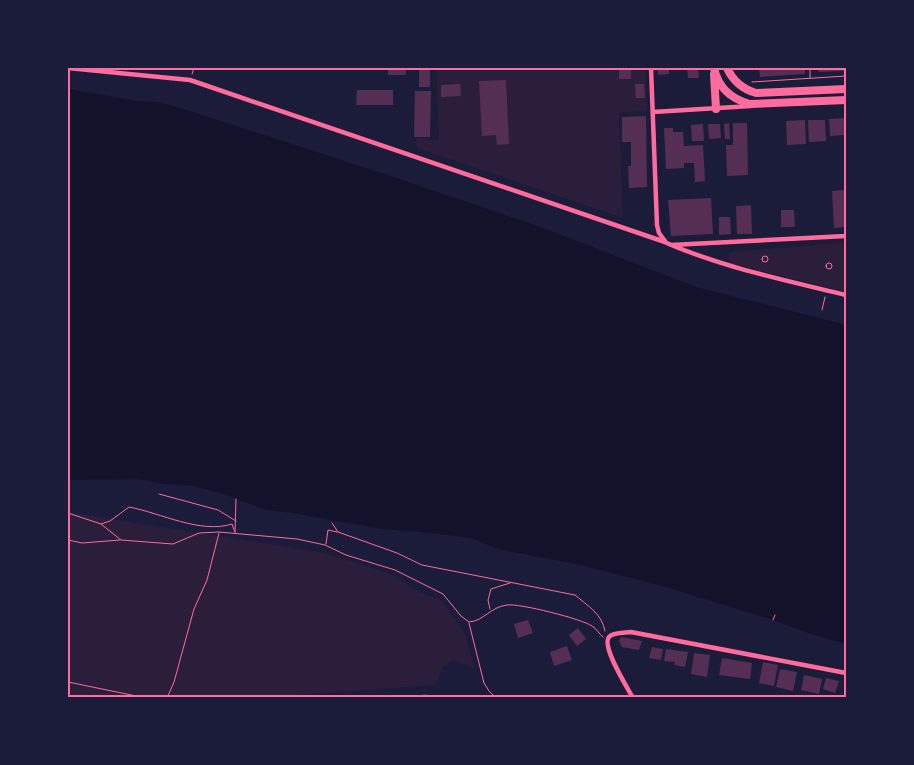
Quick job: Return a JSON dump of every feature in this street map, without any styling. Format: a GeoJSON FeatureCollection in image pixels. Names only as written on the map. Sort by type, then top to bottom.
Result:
{"type":"FeatureCollection","features":[{"type":"Feature","properties":{"kind":"main road"},"geometry":{"type":"LineString","coordinates":[[714,68],[720,83],[730,95],[743,102],[758,105],[846,100]]}},
{"type":"Feature","properties":{"kind":"main road"},"geometry":{"type":"LineString","coordinates":[[714,68],[716,109]]}},
{"type":"Feature","properties":{"kind":"main road"},"geometry":{"type":"LineString","coordinates":[[727,68],[738,84],[747,90],[758,93],[846,89]]}},
{"type":"Feature","properties":{"kind":"street"},"geometry":{"type":"LineString","coordinates":[[68,68],[190,80],[728,266],[846,295]]}},
{"type":"Feature","properties":{"kind":"street"},"geometry":{"type":"LineString","coordinates":[[651,68],[657,225],[660,236],[670,245],[846,236]]}},
{"type":"Feature","properties":{"kind":"street"},"geometry":{"type":"LineString","coordinates":[[653,112],[758,105]]}},
{"type":"Feature","properties":{"kind":"street"},"geometry":{"type":"LineString","coordinates":[[633,698],[609,653],[607,642],[609,637],[613,635],[631,632],[846,673]]}},
{"type":"Feature","properties":{"kind":"lane"},"geometry":{"type":"LineString","coordinates":[[396,698],[426,696],[452,698]]}},
{"type":"Feature","properties":{"kind":"path"},"geometry":{"type":"LineString","coordinates":[[810,68],[810,78]]}},
{"type":"Feature","properties":{"kind":"path"},"geometry":{"type":"LineString","coordinates":[[746,80],[752,82],[846,76]]}},
{"type":"Feature","properties":{"kind":"path"},"geometry":{"type":"LineString","coordinates":[[822,310],[825,296],[832,298]]}},
{"type":"Feature","properties":{"kind":"path"},"geometry":{"type":"LineString","coordinates":[[159,494],[218,510],[236,521]]}},
{"type":"Feature","properties":{"kind":"path"},"geometry":{"type":"LineString","coordinates":[[235,533],[236,499]]}},
{"type":"Feature","properties":{"kind":"path"},"geometry":{"type":"LineString","coordinates":[[100,524],[110,522],[129,507],[147,510],[202,527],[221,527],[232,524],[235,533]]}},
{"type":"Feature","properties":{"kind":"path"},"geometry":{"type":"LineString","coordinates":[[68,513],[100,524],[121,540]]}},
{"type":"Feature","properties":{"kind":"path"},"geometry":{"type":"LineString","coordinates":[[332,523],[338,532]]}},
{"type":"Feature","properties":{"kind":"path"},"geometry":{"type":"LineString","coordinates":[[325,545],[328,530],[397,553],[422,565],[575,595],[594,610],[603,622],[607,642]]}},
{"type":"Feature","properties":{"kind":"path"},"geometry":{"type":"LineString","coordinates":[[167,698],[174,682],[194,609],[207,580],[219,532]]}},
{"type":"Feature","properties":{"kind":"path"},"geometry":{"type":"LineString","coordinates":[[68,540],[82,543],[121,540],[173,544],[199,533],[219,532],[297,539],[325,545],[346,556],[395,570],[444,594],[461,616],[469,622],[474,622],[485,616],[490,610],[508,605],[576,619],[593,626],[607,642]]}},
{"type":"Feature","properties":{"kind":"path"},"geometry":{"type":"LineString","coordinates":[[490,610],[488,600],[491,589],[510,583]]}},
{"type":"Feature","properties":{"kind":"path"},"geometry":{"type":"LineString","coordinates":[[773,620],[775,615]]}},
{"type":"Feature","properties":{"kind":"path"},"geometry":{"type":"LineString","coordinates":[[469,622],[474,649],[484,683],[496,698]]}},
{"type":"Feature","properties":{"kind":"path"},"geometry":{"type":"LineString","coordinates":[[68,682],[146,698]]}},
{"type":"Feature","properties":{"kind":"shaded area"},"geometry":{"type":"Polygon","coordinates":[[[436,68],[646,68],[647,111],[619,113],[623,218],[417,148],[416,138],[439,140],[436,68]]]}},
{"type":"Feature","properties":{"kind":"shaded area"},"geometry":{"type":"Polygon","coordinates":[[[68,89],[174,106],[397,178],[546,229],[696,287],[846,325],[846,644],[666,587],[581,565],[498,549],[471,538],[382,529],[266,510],[227,495],[195,486],[165,484],[138,479],[68,480],[68,89]]]}},
{"type":"Feature","properties":{"kind":"shaded area"},"geometry":{"type":"Polygon","coordinates":[[[846,242],[846,292],[732,264],[728,258],[729,254],[733,252],[846,242]]]}},
{"type":"Feature","properties":{"kind":"shaded area"},"geometry":{"type":"Polygon","coordinates":[[[68,512],[326,553],[388,573],[422,593],[441,600],[464,631],[475,669],[454,660],[443,667],[435,685],[255,698],[68,697],[68,512]]]}},
{"type":"Feature","properties":{"kind":"building"},"geometry":{"type":"Polygon","coordinates":[[[388,68],[406,68],[406,75],[388,75],[388,68]]]}},
{"type":"Feature","properties":{"kind":"building"},"geometry":{"type":"Polygon","coordinates":[[[419,68],[430,68],[430,87],[419,87],[419,68]]]}},
{"type":"Feature","properties":{"kind":"building"},"geometry":{"type":"Polygon","coordinates":[[[619,68],[631,68],[631,79],[619,79],[619,68]]]}},
{"type":"Feature","properties":{"kind":"building"},"geometry":{"type":"Polygon","coordinates":[[[657,68],[669,68],[669,74],[658,75],[657,68]]]}},
{"type":"Feature","properties":{"kind":"building"},"geometry":{"type":"Polygon","coordinates":[[[687,68],[698,68],[699,78],[688,78],[687,68]]]}},
{"type":"Feature","properties":{"kind":"building"},"geometry":{"type":"Polygon","coordinates":[[[759,68],[805,68],[805,74],[760,77],[759,68]]]}},
{"type":"Feature","properties":{"kind":"building"},"geometry":{"type":"Polygon","coordinates":[[[818,68],[846,68],[846,71],[818,72],[818,68]]]}},
{"type":"Feature","properties":{"kind":"building"},"geometry":{"type":"Polygon","coordinates":[[[506,80],[509,144],[497,145],[496,135],[482,136],[479,81],[506,80]]]}},
{"type":"Feature","properties":{"kind":"building"},"geometry":{"type":"Polygon","coordinates":[[[460,84],[461,96],[441,97],[441,85],[460,84]]]}},
{"type":"Feature","properties":{"kind":"building"},"geometry":{"type":"Polygon","coordinates":[[[635,84],[644,84],[645,98],[636,98],[635,84]]]}},
{"type":"Feature","properties":{"kind":"building"},"geometry":{"type":"Polygon","coordinates":[[[357,90],[393,90],[393,105],[356,105],[357,90]]]}},
{"type":"Feature","properties":{"kind":"building"},"geometry":{"type":"Polygon","coordinates":[[[415,91],[431,91],[430,137],[414,137],[415,91]]]}},
{"type":"Feature","properties":{"kind":"building"},"geometry":{"type":"Polygon","coordinates":[[[646,116],[647,187],[629,188],[628,166],[631,166],[631,142],[622,142],[622,117],[646,116]]]}},
{"type":"Feature","properties":{"kind":"building"},"geometry":{"type":"Polygon","coordinates":[[[846,118],[846,135],[830,136],[829,119],[846,118]]]}},
{"type":"Feature","properties":{"kind":"building"},"geometry":{"type":"Polygon","coordinates":[[[805,120],[806,144],[787,145],[786,121],[805,120]]]}},
{"type":"Feature","properties":{"kind":"building"},"geometry":{"type":"Polygon","coordinates":[[[808,120],[825,120],[826,141],[809,142],[808,120]]]}},
{"type":"Feature","properties":{"kind":"building"},"geometry":{"type":"Polygon","coordinates":[[[729,123],[730,139],[725,139],[724,124],[729,123]]]}},
{"type":"Feature","properties":{"kind":"building"},"geometry":{"type":"Polygon","coordinates":[[[733,123],[747,123],[748,175],[727,176],[726,145],[733,145],[733,123]]]}},
{"type":"Feature","properties":{"kind":"building"},"geometry":{"type":"Polygon","coordinates":[[[703,124],[704,141],[692,141],[691,125],[703,124]]]}},
{"type":"Feature","properties":{"kind":"building"},"geometry":{"type":"Polygon","coordinates":[[[708,124],[720,124],[721,138],[709,139],[708,124]]]}},
{"type":"Feature","properties":{"kind":"building"},"geometry":{"type":"Polygon","coordinates":[[[664,128],[673,128],[673,132],[683,132],[684,146],[703,145],[705,181],[695,182],[694,163],[684,163],[684,168],[666,169],[664,128]]]}},
{"type":"Feature","properties":{"kind":"building"},"geometry":{"type":"Polygon","coordinates":[[[846,190],[846,227],[834,228],[832,191],[846,190]]]}},
{"type":"Feature","properties":{"kind":"building"},"geometry":{"type":"Polygon","coordinates":[[[711,198],[713,234],[671,236],[668,200],[711,198]]]}},
{"type":"Feature","properties":{"kind":"building"},"geometry":{"type":"Polygon","coordinates":[[[751,205],[752,234],[737,234],[736,206],[751,205]]]}},
{"type":"Feature","properties":{"kind":"building"},"geometry":{"type":"Polygon","coordinates":[[[781,210],[794,210],[795,227],[781,227],[781,210]]]}},
{"type":"Feature","properties":{"kind":"building"},"geometry":{"type":"Polygon","coordinates":[[[719,217],[730,217],[731,234],[719,235],[719,217]]]}},
{"type":"Feature","properties":{"kind":"building"},"geometry":{"type":"Polygon","coordinates":[[[528,620],[533,633],[518,638],[514,624],[528,620]]]}},
{"type":"Feature","properties":{"kind":"building"},"geometry":{"type":"Polygon","coordinates":[[[578,628],[586,639],[577,646],[569,635],[578,628]]]}},
{"type":"Feature","properties":{"kind":"building"},"geometry":{"type":"Polygon","coordinates":[[[621,637],[642,641],[639,650],[622,647],[619,641],[621,637]]]}},
{"type":"Feature","properties":{"kind":"building"},"geometry":{"type":"Polygon","coordinates":[[[567,646],[572,660],[554,666],[550,652],[567,646]]]}},
{"type":"Feature","properties":{"kind":"building"},"geometry":{"type":"Polygon","coordinates":[[[652,647],[663,649],[661,660],[649,658],[652,647]]]}},
{"type":"Feature","properties":{"kind":"building"},"geometry":{"type":"Polygon","coordinates":[[[666,649],[688,652],[685,667],[674,665],[675,662],[664,661],[666,649]]]}},
{"type":"Feature","properties":{"kind":"building"},"geometry":{"type":"Polygon","coordinates":[[[694,653],[710,655],[707,677],[691,674],[694,653]]]}},
{"type":"Feature","properties":{"kind":"building"},"geometry":{"type":"Polygon","coordinates":[[[722,658],[752,663],[750,679],[719,675],[722,658]]]}},
{"type":"Feature","properties":{"kind":"building"},"geometry":{"type":"Polygon","coordinates":[[[763,662],[778,665],[774,686],[759,683],[763,662]]]}},
{"type":"Feature","properties":{"kind":"building"},"geometry":{"type":"Polygon","coordinates":[[[780,669],[797,672],[793,691],[776,687],[780,669]]]}},
{"type":"Feature","properties":{"kind":"building"},"geometry":{"type":"Polygon","coordinates":[[[804,675],[822,679],[819,694],[801,690],[804,675]]]}},
{"type":"Feature","properties":{"kind":"building"},"geometry":{"type":"Polygon","coordinates":[[[826,678],[839,681],[835,693],[823,689],[826,678]]]}}]}
